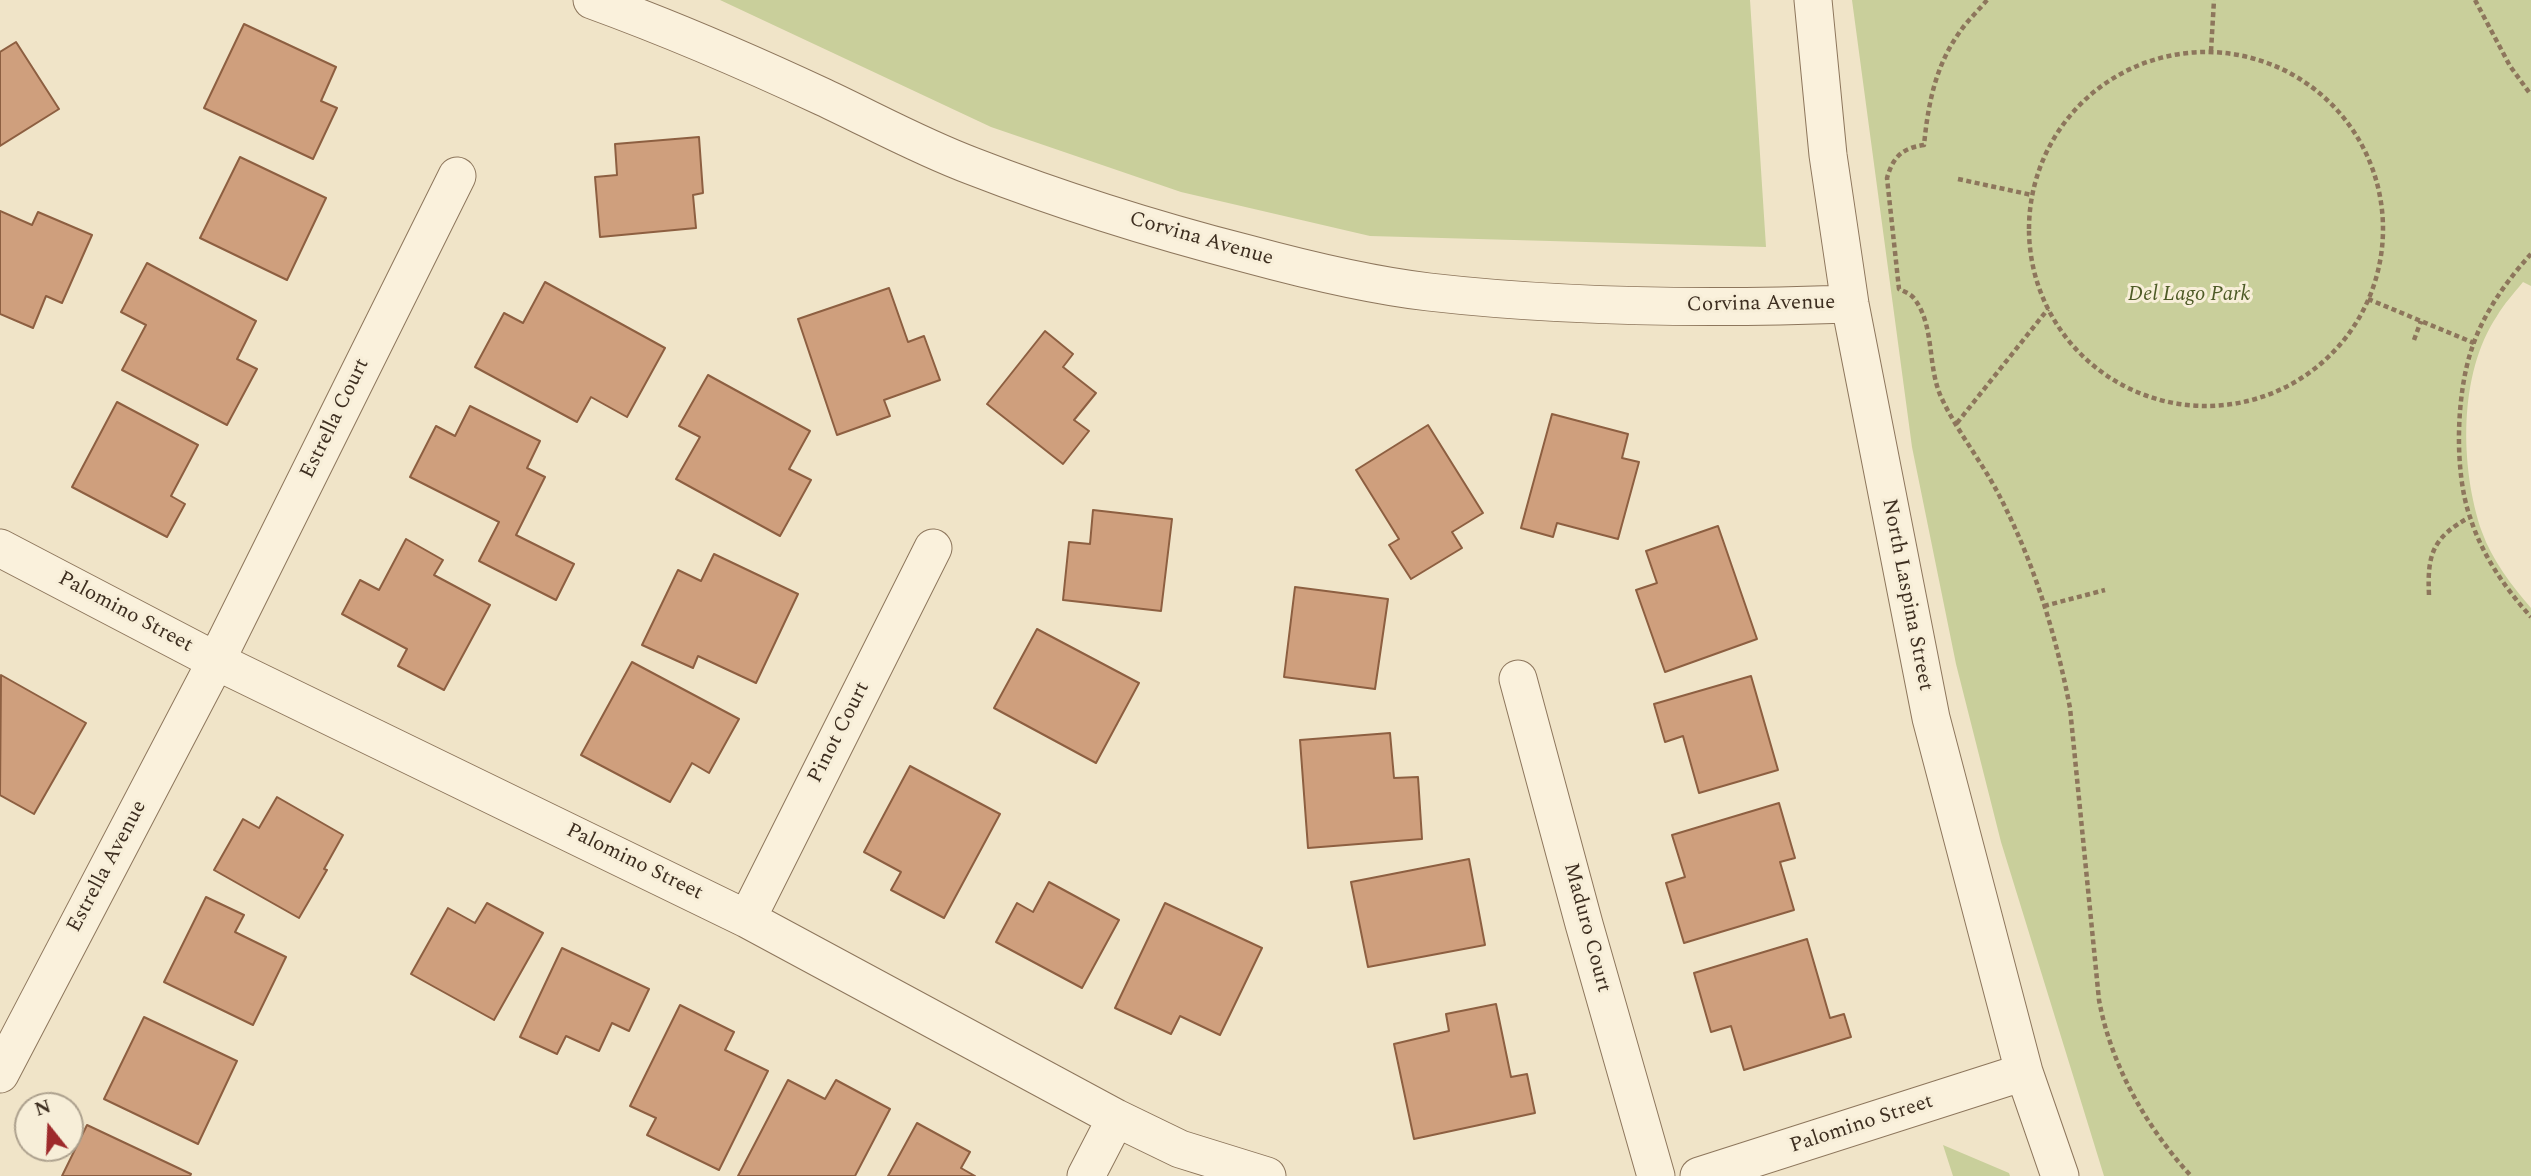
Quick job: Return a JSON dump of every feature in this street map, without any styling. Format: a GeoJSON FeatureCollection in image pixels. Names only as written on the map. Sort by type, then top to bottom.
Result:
{"type":"FeatureCollection","features":[{"type":"Feature","properties":{"kind":"street","name":"Corvina Avenue"},"geometry":{"type":"LineString","coordinates":[[592,0],[818,94],[969,165],[1195,240],[1306,269],[1427,292],[1532,300],[1641,306],[1777,307],[1850,304]]}},
{"type":"Feature","properties":{"kind":"street","name":"North Laspina Street"},"geometry":{"type":"LineString","coordinates":[[1813,0],[1828,155],[1850,304],[1930,718],[2024,1072],[2060,1176]]}},
{"type":"Feature","properties":{"kind":"street","name":"Estrella Court"},"geometry":{"type":"LineString","coordinates":[[216,661],[457,176]]}},
{"type":"Feature","properties":{"kind":"street","name":"Palomino Street"},"geometry":{"type":"LineString","coordinates":[[0,548],[216,661],[747,919],[1116,1118],[1180,1149],[1267,1176]]}},
{"type":"Feature","properties":{"kind":"street","name":"Pinot Court"},"geometry":{"type":"LineString","coordinates":[[747,919],[933,548]]}},
{"type":"Feature","properties":{"kind":"street","name":"Estrella Avenue"},"geometry":{"type":"LineString","coordinates":[[0,1074],[216,661]]}},
{"type":"Feature","properties":{"kind":"street","name":"Maduro Court"},"geometry":{"type":"LineString","coordinates":[[1518,679],[1656,1176]]}},
{"type":"Feature","properties":{"kind":"street","name":"Palomino Street"},"geometry":{"type":"LineString","coordinates":[[1699,1176],[2024,1072]]}},
{"type":"Feature","properties":{"kind":"street"},"geometry":{"type":"LineString","coordinates":[[1086,1176],[1116,1118]]}},
{"type":"Feature","properties":{"kind":"path"},"geometry":{"type":"LineString","coordinates":[[1987,0],[1960,30],[1939,68],[1928,104],[1924,145],[1908,147],[1898,155],[1891,163],[1886,178],[1899,289],[1916,300],[1926,328],[1933,377],[1942,400],[2000,497],[2017,532],[2044,606],[2063,670],[2070,708],[2099,1000],[2106,1032],[2117,1065],[2147,1119],[2191,1176]]}},
{"type":"Feature","properties":{"kind":"path"},"geometry":{"type":"LineString","coordinates":[[2211,51],[2214,0]]}},
{"type":"Feature","properties":{"kind":"path"},"geometry":{"type":"LineString","coordinates":[[2475,0],[2505,58],[2531,95]]}},
{"type":"Feature","properties":{"kind":"path"},"geometry":{"type":"LineString","coordinates":[[2211,51],[2261,60],[2304,80],[2320,92],[2351,128],[2364,149],[2379,194],[2384,222],[2375,286],[2363,312],[2339,347],[2315,369],[2287,388],[2263,399],[2235,405],[2201,407],[2161,400],[2130,391],[2100,372],[2071,344],[2054,322],[2040,294],[2031,263],[2028,225],[2032,195],[2045,151],[2064,121],[2087,96],[2120,72],[2143,62],[2184,52],[2211,51]]}},
{"type":"Feature","properties":{"kind":"path"},"geometry":{"type":"LineString","coordinates":[[1958,179],[2032,195]]}},
{"type":"Feature","properties":{"kind":"path"},"geometry":{"type":"LineString","coordinates":[[2531,254],[2499,296],[2474,343],[2465,379],[2459,440],[2460,468],[2470,517],[2498,576],[2531,617]]}},
{"type":"Feature","properties":{"kind":"path"},"geometry":{"type":"LineString","coordinates":[[2368,299],[2474,343]]}},
{"type":"Feature","properties":{"kind":"path"},"geometry":{"type":"LineString","coordinates":[[1957,423],[2048,309]]}},
{"type":"Feature","properties":{"kind":"path"},"geometry":{"type":"LineString","coordinates":[[2414,340],[2421,321]]}},
{"type":"Feature","properties":{"kind":"path"},"geometry":{"type":"LineString","coordinates":[[2429,595],[2429,559],[2434,546],[2456,524],[2470,517]]}},
{"type":"Feature","properties":{"kind":"path"},"geometry":{"type":"LineString","coordinates":[[2044,606],[2105,590]]}},
{"type":"Feature","properties":{"kind":"green space"},"geometry":{"type":"Polygon","coordinates":[[[720,0],[1750,0],[1766,247],[1370,236],[1181,192],[991,127],[720,0]]]}},
{"type":"Feature","properties":{"kind":"green space","name":"Del Lago Park"},"geometry":{"type":"Polygon","coordinates":[[[1852,0],[2531,0],[2531,286],[2523,282],[2484,339],[2469,393],[2467,451],[2475,507],[2482,532],[2503,572],[2531,608],[2531,1176],[2104,1176],[2001,842],[1956,664],[1912,447],[1852,0]]]}},
{"type":"Feature","properties":{"kind":"green space"},"geometry":{"type":"Polygon","coordinates":[[[1943,1145],[2009,1173],[2010,1176],[1953,1176],[1943,1145]]]}},
{"type":"Feature","properties":{"kind":"building"},"geometry":{"type":"Polygon","coordinates":[[[244,24],[336,67],[321,101],[337,108],[313,159],[204,108],[244,24]]]}},
{"type":"Feature","properties":{"kind":"building"},"geometry":{"type":"Polygon","coordinates":[[[16,42],[59,109],[0,146],[0,52],[16,42]]]}},
{"type":"Feature","properties":{"kind":"building"},"geometry":{"type":"Polygon","coordinates":[[[699,137],[703,193],[693,195],[696,228],[600,237],[595,177],[617,175],[615,144],[699,137]]]}},
{"type":"Feature","properties":{"kind":"building"},"geometry":{"type":"Polygon","coordinates":[[[240,157],[326,198],[287,280],[200,238],[240,157]]]}},
{"type":"Feature","properties":{"kind":"building"},"geometry":{"type":"Polygon","coordinates":[[[0,211],[32,225],[38,212],[92,235],[62,303],[46,296],[33,328],[0,314],[0,211]]]}},
{"type":"Feature","properties":{"kind":"building"},"geometry":{"type":"Polygon","coordinates":[[[147,263],[256,321],[237,359],[257,369],[227,425],[122,370],[146,325],[121,312],[147,263]]]}},
{"type":"Feature","properties":{"kind":"building"},"geometry":{"type":"Polygon","coordinates":[[[545,282],[665,348],[627,417],[591,397],[577,422],[475,367],[504,313],[523,323],[545,282]]]}},
{"type":"Feature","properties":{"kind":"building"},"geometry":{"type":"Polygon","coordinates":[[[889,288],[908,342],[924,336],[940,380],[884,400],[890,416],[837,435],[798,319],[889,288]]]}},
{"type":"Feature","properties":{"kind":"building"},"geometry":{"type":"Polygon","coordinates":[[[1045,331],[1073,354],[1063,367],[1096,393],[1074,420],[1089,431],[1063,464],[987,404],[1045,331]]]}},
{"type":"Feature","properties":{"kind":"building"},"geometry":{"type":"Polygon","coordinates":[[[708,375],[810,431],[789,469],[811,480],[780,536],[676,479],[700,437],[679,426],[708,375]]]}},
{"type":"Feature","properties":{"kind":"building"},"geometry":{"type":"Polygon","coordinates":[[[117,402],[198,445],[171,496],[185,504],[167,537],[72,487],[117,402]]]}},
{"type":"Feature","properties":{"kind":"building"},"geometry":{"type":"Polygon","coordinates":[[[470,406],[540,441],[527,468],[545,477],[516,535],[574,564],[556,600],[479,561],[499,522],[410,477],[436,426],[455,436],[470,406]]]}},
{"type":"Feature","properties":{"kind":"building"},"geometry":{"type":"Polygon","coordinates":[[[1552,414],[1628,434],[1622,458],[1639,462],[1618,539],[1557,523],[1553,537],[1521,528],[1552,414]]]}},
{"type":"Feature","properties":{"kind":"building"},"geometry":{"type":"Polygon","coordinates":[[[1428,425],[1483,513],[1452,532],[1462,548],[1411,579],[1389,545],[1399,539],[1356,470],[1428,425]]]}},
{"type":"Feature","properties":{"kind":"building"},"geometry":{"type":"Polygon","coordinates":[[[1093,510],[1172,519],[1161,611],[1063,600],[1069,542],[1090,544],[1093,510]]]}},
{"type":"Feature","properties":{"kind":"building"},"geometry":{"type":"Polygon","coordinates":[[[1718,526],[1757,639],[1665,672],[1636,590],[1657,583],[1646,551],[1718,526]]]}},
{"type":"Feature","properties":{"kind":"building"},"geometry":{"type":"Polygon","coordinates":[[[406,539],[443,560],[434,575],[490,605],[444,690],[398,666],[407,649],[342,614],[360,580],[379,590],[406,539]]]}},
{"type":"Feature","properties":{"kind":"building"},"geometry":{"type":"Polygon","coordinates":[[[714,554],[798,594],[756,683],[698,656],[693,668],[642,645],[678,570],[701,581],[714,554]]]}},
{"type":"Feature","properties":{"kind":"building"},"geometry":{"type":"Polygon","coordinates":[[[1295,587],[1388,599],[1375,689],[1284,677],[1295,587]]]}},
{"type":"Feature","properties":{"kind":"building"},"geometry":{"type":"Polygon","coordinates":[[[1037,629],[1139,683],[1096,763],[994,708],[1037,629]]]}},
{"type":"Feature","properties":{"kind":"building"},"geometry":{"type":"Polygon","coordinates":[[[632,662],[739,719],[709,773],[692,763],[670,802],[581,755],[632,662]]]}},
{"type":"Feature","properties":{"kind":"building"},"geometry":{"type":"Polygon","coordinates":[[[1,675],[86,723],[34,814],[0,795],[1,675]]]}},
{"type":"Feature","properties":{"kind":"building"},"geometry":{"type":"Polygon","coordinates":[[[1751,676],[1778,770],[1699,793],[1683,736],[1665,742],[1654,704],[1751,676]]]}},
{"type":"Feature","properties":{"kind":"building"},"geometry":{"type":"Polygon","coordinates":[[[1390,733],[1394,778],[1418,777],[1422,839],[1308,848],[1300,740],[1390,733]]]}},
{"type":"Feature","properties":{"kind":"building"},"geometry":{"type":"Polygon","coordinates":[[[910,766],[1000,814],[944,918],[891,890],[901,872],[864,852],[910,766]]]}},
{"type":"Feature","properties":{"kind":"building"},"geometry":{"type":"Polygon","coordinates":[[[277,797],[343,835],[324,869],[327,870],[299,918],[214,870],[243,819],[259,828],[277,797]]]}},
{"type":"Feature","properties":{"kind":"building"},"geometry":{"type":"Polygon","coordinates":[[[1779,803],[1795,858],[1780,862],[1794,910],[1684,943],[1666,883],[1685,877],[1672,835],[1779,803]]]}},
{"type":"Feature","properties":{"kind":"building"},"geometry":{"type":"Polygon","coordinates":[[[1469,859],[1485,945],[1368,967],[1351,882],[1469,859]]]}},
{"type":"Feature","properties":{"kind":"building"},"geometry":{"type":"Polygon","coordinates":[[[1049,882],[1119,920],[1082,988],[996,942],[1017,903],[1033,912],[1049,882]]]}},
{"type":"Feature","properties":{"kind":"building"},"geometry":{"type":"Polygon","coordinates":[[[206,897],[244,915],[235,932],[286,957],[253,1025],[164,982],[206,897]]]}},
{"type":"Feature","properties":{"kind":"building"},"geometry":{"type":"Polygon","coordinates":[[[487,903],[543,933],[494,1020],[411,974],[448,908],[475,923],[487,903]]]}},
{"type":"Feature","properties":{"kind":"building"},"geometry":{"type":"Polygon","coordinates":[[[1165,903],[1262,948],[1220,1035],[1180,1016],[1171,1034],[1115,1008],[1165,903]]]}},
{"type":"Feature","properties":{"kind":"building"},"geometry":{"type":"Polygon","coordinates":[[[1807,939],[1830,1018],[1844,1014],[1851,1037],[1744,1070],[1731,1026],[1711,1032],[1694,973],[1807,939]]]}},
{"type":"Feature","properties":{"kind":"building"},"geometry":{"type":"Polygon","coordinates":[[[562,948],[649,989],[629,1031],[612,1023],[599,1051],[566,1036],[557,1054],[520,1037],[562,948]]]}},
{"type":"Feature","properties":{"kind":"building"},"geometry":{"type":"Polygon","coordinates":[[[1496,1004],[1511,1077],[1527,1074],[1535,1113],[1414,1139],[1394,1044],[1449,1031],[1446,1014],[1496,1004]]]}},
{"type":"Feature","properties":{"kind":"building"},"geometry":{"type":"Polygon","coordinates":[[[680,1005],[734,1032],[725,1050],[768,1071],[719,1170],[647,1135],[656,1118],[630,1106],[680,1005]]]}},
{"type":"Feature","properties":{"kind":"building"},"geometry":{"type":"Polygon","coordinates":[[[144,1017],[237,1061],[198,1144],[104,1099],[144,1017]]]}},
{"type":"Feature","properties":{"kind":"building"},"geometry":{"type":"Polygon","coordinates":[[[788,1080],[825,1099],[836,1080],[890,1109],[855,1176],[738,1176],[788,1080]]]}},
{"type":"Feature","properties":{"kind":"building"},"geometry":{"type":"Polygon","coordinates":[[[917,1123],[970,1152],[961,1168],[975,1176],[888,1176],[917,1123]]]}},
{"type":"Feature","properties":{"kind":"building"},"geometry":{"type":"Polygon","coordinates":[[[87,1125],[191,1174],[62,1176],[69,1162],[84,1162],[84,1131],[87,1125]]]}}]}
